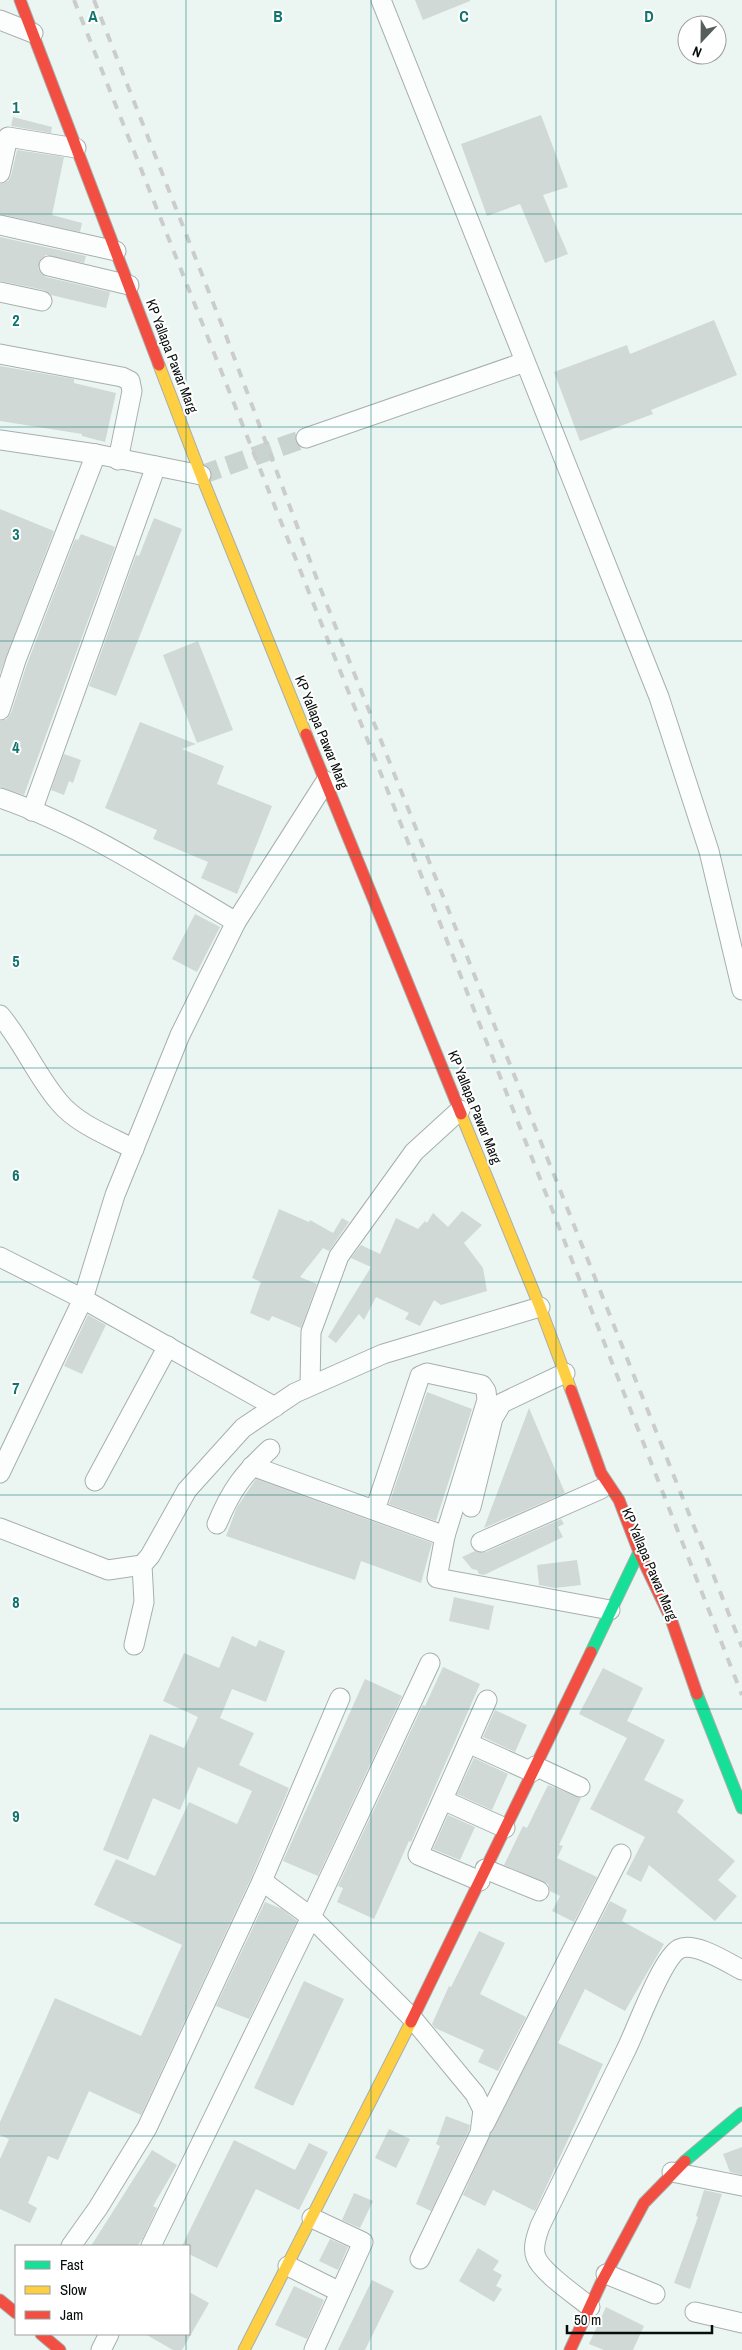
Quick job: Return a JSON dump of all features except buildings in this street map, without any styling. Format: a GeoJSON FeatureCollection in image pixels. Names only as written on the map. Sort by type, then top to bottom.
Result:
{"type":"FeatureCollection","features":[{"type":"Feature","properties":{"kind":"main road","name":"KP Yallapa Pawar Marg"},"geometry":{"type":"LineString","coordinates":[[20,0],[201,475],[540,1307],[565,1373],[601,1481],[648,1597]]}},
{"type":"Feature","properties":{"kind":"main road","name":"KP Yallapa Pawar Marg"},"geometry":{"type":"LineString","coordinates":[[601,1481],[611,1483],[639,1552],[681,1643],[684,1661],[742,1808]]}},
{"type":"Feature","properties":{"kind":"main road"},"geometry":{"type":"LineString","coordinates":[[244,2350],[413,2019],[639,1552]]}},
{"type":"Feature","properties":{"kind":"main road","name":"KP Yallapa Pawar Marg"},"geometry":{"type":"LineString","coordinates":[[666,1640],[669,1648],[684,1661]]}},
{"type":"Feature","properties":{"kind":"main road"},"geometry":{"type":"LineString","coordinates":[[570,2350],[606,2274],[644,2203],[672,2172],[742,2113]]}},
{"type":"Feature","properties":{"kind":"main road"},"geometry":{"type":"LineString","coordinates":[[0,2300],[15,2312]]}},
{"type":"Feature","properties":{"kind":"main road"},"geometry":{"type":"LineString","coordinates":[[42,2335],[60,2350]]}},
{"type":"Feature","properties":{"kind":"street"},"geometry":{"type":"LineString","coordinates":[[381,0],[659,697],[710,851],[742,990]]}},
{"type":"Feature","properties":{"kind":"street"},"geometry":{"type":"LineString","coordinates":[[0,20],[33,33]]}},
{"type":"Feature","properties":{"kind":"street"},"geometry":{"type":"LineString","coordinates":[[1,167],[8,137],[76,148]]}},
{"type":"Feature","properties":{"kind":"street"},"geometry":{"type":"LineString","coordinates":[[0,225],[116,250]]}},
{"type":"Feature","properties":{"kind":"street"},"geometry":{"type":"LineString","coordinates":[[48,266],[129,285]]}},
{"type":"Feature","properties":{"kind":"street"},"geometry":{"type":"LineString","coordinates":[[0,292],[42,301]]}},
{"type":"Feature","properties":{"kind":"street"},"geometry":{"type":"LineString","coordinates":[[0,354],[122,377],[130,381],[132,391],[118,460]]}},
{"type":"Feature","properties":{"kind":"street"},"geometry":{"type":"LineString","coordinates":[[306,438],[525,362]]}},
{"type":"Feature","properties":{"kind":"street"},"geometry":{"type":"LineString","coordinates":[[0,440],[96,454],[118,460],[201,475]]}},
{"type":"Feature","properties":{"kind":"street"},"geometry":{"type":"LineString","coordinates":[[0,710],[16,660],[96,454]]}},
{"type":"Feature","properties":{"kind":"street"},"geometry":{"type":"LineString","coordinates":[[32,811],[156,466]]}},
{"type":"Feature","properties":{"kind":"street"},"geometry":{"type":"LineString","coordinates":[[0,1473],[83,1299],[115,1195],[180,1035],[236,922],[326,781]]}},
{"type":"Feature","properties":{"kind":"street"},"geometry":{"type":"LineString","coordinates":[[0,798],[32,811],[140,865],[236,922]]}},
{"type":"Feature","properties":{"kind":"street"},"geometry":{"type":"LineString","coordinates":[[0,1015],[38,1075],[60,1104],[84,1123],[134,1148]]}},
{"type":"Feature","properties":{"kind":"street"},"geometry":{"type":"LineString","coordinates":[[310,1386],[311,1332],[339,1256],[414,1152],[460,1110]]}},
{"type":"Feature","properties":{"kind":"street"},"geometry":{"type":"LineString","coordinates":[[0,1258],[83,1299],[275,1406]]}},
{"type":"Feature","properties":{"kind":"street"},"geometry":{"type":"LineString","coordinates":[[0,1528],[108,1570],[142,1565],[150,1556],[187,1490],[243,1428],[295,1393],[383,1354],[540,1307]]}},
{"type":"Feature","properties":{"kind":"street"},"geometry":{"type":"LineString","coordinates":[[95,1481],[168,1346]]}},
{"type":"Feature","properties":{"kind":"street"},"geometry":{"type":"LineString","coordinates":[[375,1510],[420,1376],[427,1373],[482,1385],[486,1392],[487,1400],[445,1536],[437,1578],[610,1610]]}},
{"type":"Feature","properties":{"kind":"street"},"geometry":{"type":"LineString","coordinates":[[471,1507],[493,1418],[502,1403],[565,1373]]}},
{"type":"Feature","properties":{"kind":"street"},"geometry":{"type":"LineString","coordinates":[[217,1524],[227,1500],[240,1478],[270,1449]]}},
{"type":"Feature","properties":{"kind":"street"},"geometry":{"type":"LineString","coordinates":[[252,1466],[445,1536]]}},
{"type":"Feature","properties":{"kind":"street"},"geometry":{"type":"LineString","coordinates":[[481,1542],[601,1481]]}},
{"type":"Feature","properties":{"kind":"street"},"geometry":{"type":"LineString","coordinates":[[134,1645],[144,1602],[142,1565]]}},
{"type":"Feature","properties":{"kind":"street"},"geometry":{"type":"LineString","coordinates":[[151,2245],[311,1917],[430,1663]]}},
{"type":"Feature","properties":{"kind":"street"},"geometry":{"type":"LineString","coordinates":[[72,2245],[98,2208],[148,2128],[262,1881],[340,1698]]}},
{"type":"Feature","properties":{"kind":"street"},"geometry":{"type":"LineString","coordinates":[[487,1700],[418,1855],[539,1891]]}},
{"type":"Feature","properties":{"kind":"street"},"geometry":{"type":"LineString","coordinates":[[468,1743],[580,1787]]}},
{"type":"Feature","properties":{"kind":"street"},"geometry":{"type":"LineString","coordinates":[[443,1800],[505,1828]]}},
{"type":"Feature","properties":{"kind":"street"},"geometry":{"type":"LineString","coordinates":[[420,2259],[480,2133],[621,1854]]}},
{"type":"Feature","properties":{"kind":"street"},"geometry":{"type":"LineString","coordinates":[[262,1881],[311,1917],[413,2019],[475,2094],[483,2110],[480,2133]]}},
{"type":"Feature","properties":{"kind":"street"},"geometry":{"type":"LineString","coordinates":[[590,2307],[546,2270],[536,2257],[535,2243],[540,2226],[634,2034],[652,1991],[671,1956],[680,1948],[697,1947],[742,1970]]}},
{"type":"Feature","properties":{"kind":"street"},"geometry":{"type":"LineString","coordinates":[[672,2172],[742,2186]]}},
{"type":"Feature","properties":{"kind":"street"},"geometry":{"type":"LineString","coordinates":[[312,2218],[363,2242],[314,2350]]}},
{"type":"Feature","properties":{"kind":"street"},"geometry":{"type":"LineString","coordinates":[[288,2266],[340,2292]]}},
{"type":"Feature","properties":{"kind":"street"},"geometry":{"type":"LineString","coordinates":[[606,2274],[655,2294]]}},
{"type":"Feature","properties":{"kind":"street"},"geometry":{"type":"LineString","coordinates":[[695,2312],[742,2322]]}},
{"type":"Feature","properties":{"kind":"street"},"geometry":{"type":"LineString","coordinates":[[101,2350],[108,2335]]}},
{"type":"Feature","properties":{"kind":"tunnel"},"geometry":{"type":"LineString","coordinates":[[201,475],[306,438]]}},
{"type":"Feature","properties":{"kind":"railway"},"geometry":{"type":"LineString","coordinates":[[74,0],[433,905],[742,1695]]}},
{"type":"Feature","properties":{"kind":"railway"},"geometry":{"type":"LineString","coordinates":[[94,0],[225,333],[321,590],[742,1647]]}},
{"type":"Feature","properties":{"kind":"traffic: fast"},"geometry":{"type":"LineString","coordinates":[[591,1652],[639,1552]]}},
{"type":"Feature","properties":{"kind":"traffic: fast"},"geometry":{"type":"LineString","coordinates":[[697,1694],[742,1808]]}},
{"type":"Feature","properties":{"kind":"traffic: fast"},"geometry":{"type":"LineString","coordinates":[[685,2161],[742,2113]]}},
{"type":"Feature","properties":{"kind":"traffic: slow"},"geometry":{"type":"LineString","coordinates":[[159,365],[201,475],[306,734]]}},
{"type":"Feature","properties":{"kind":"traffic: slow"},"geometry":{"type":"LineString","coordinates":[[461,1114],[540,1307],[571,1390]]}},
{"type":"Feature","properties":{"kind":"traffic: slow"},"geometry":{"type":"LineString","coordinates":[[244,2350],[411,2022]]}},
{"type":"Feature","properties":{"kind":"traffic: jam"},"geometry":{"type":"LineString","coordinates":[[20,0],[159,365]]}},
{"type":"Feature","properties":{"kind":"traffic: jam"},"geometry":{"type":"LineString","coordinates":[[306,734],[461,1114]]}},
{"type":"Feature","properties":{"kind":"traffic: jam"},"geometry":{"type":"LineString","coordinates":[[571,1390],[601,1473],[619,1500],[639,1552],[671,1619],[697,1694]]}},
{"type":"Feature","properties":{"kind":"traffic: jam"},"geometry":{"type":"LineString","coordinates":[[411,2022],[591,1652]]}},
{"type":"Feature","properties":{"kind":"traffic: jam"},"geometry":{"type":"LineString","coordinates":[[570,2350],[601,2283],[644,2203],[685,2161]]}},
{"type":"Feature","properties":{"kind":"traffic: jam"},"geometry":{"type":"LineString","coordinates":[[0,2300],[15,2312]]}},
{"type":"Feature","properties":{"kind":"traffic: jam"},"geometry":{"type":"LineString","coordinates":[[42,2335],[60,2350]]}}]}
